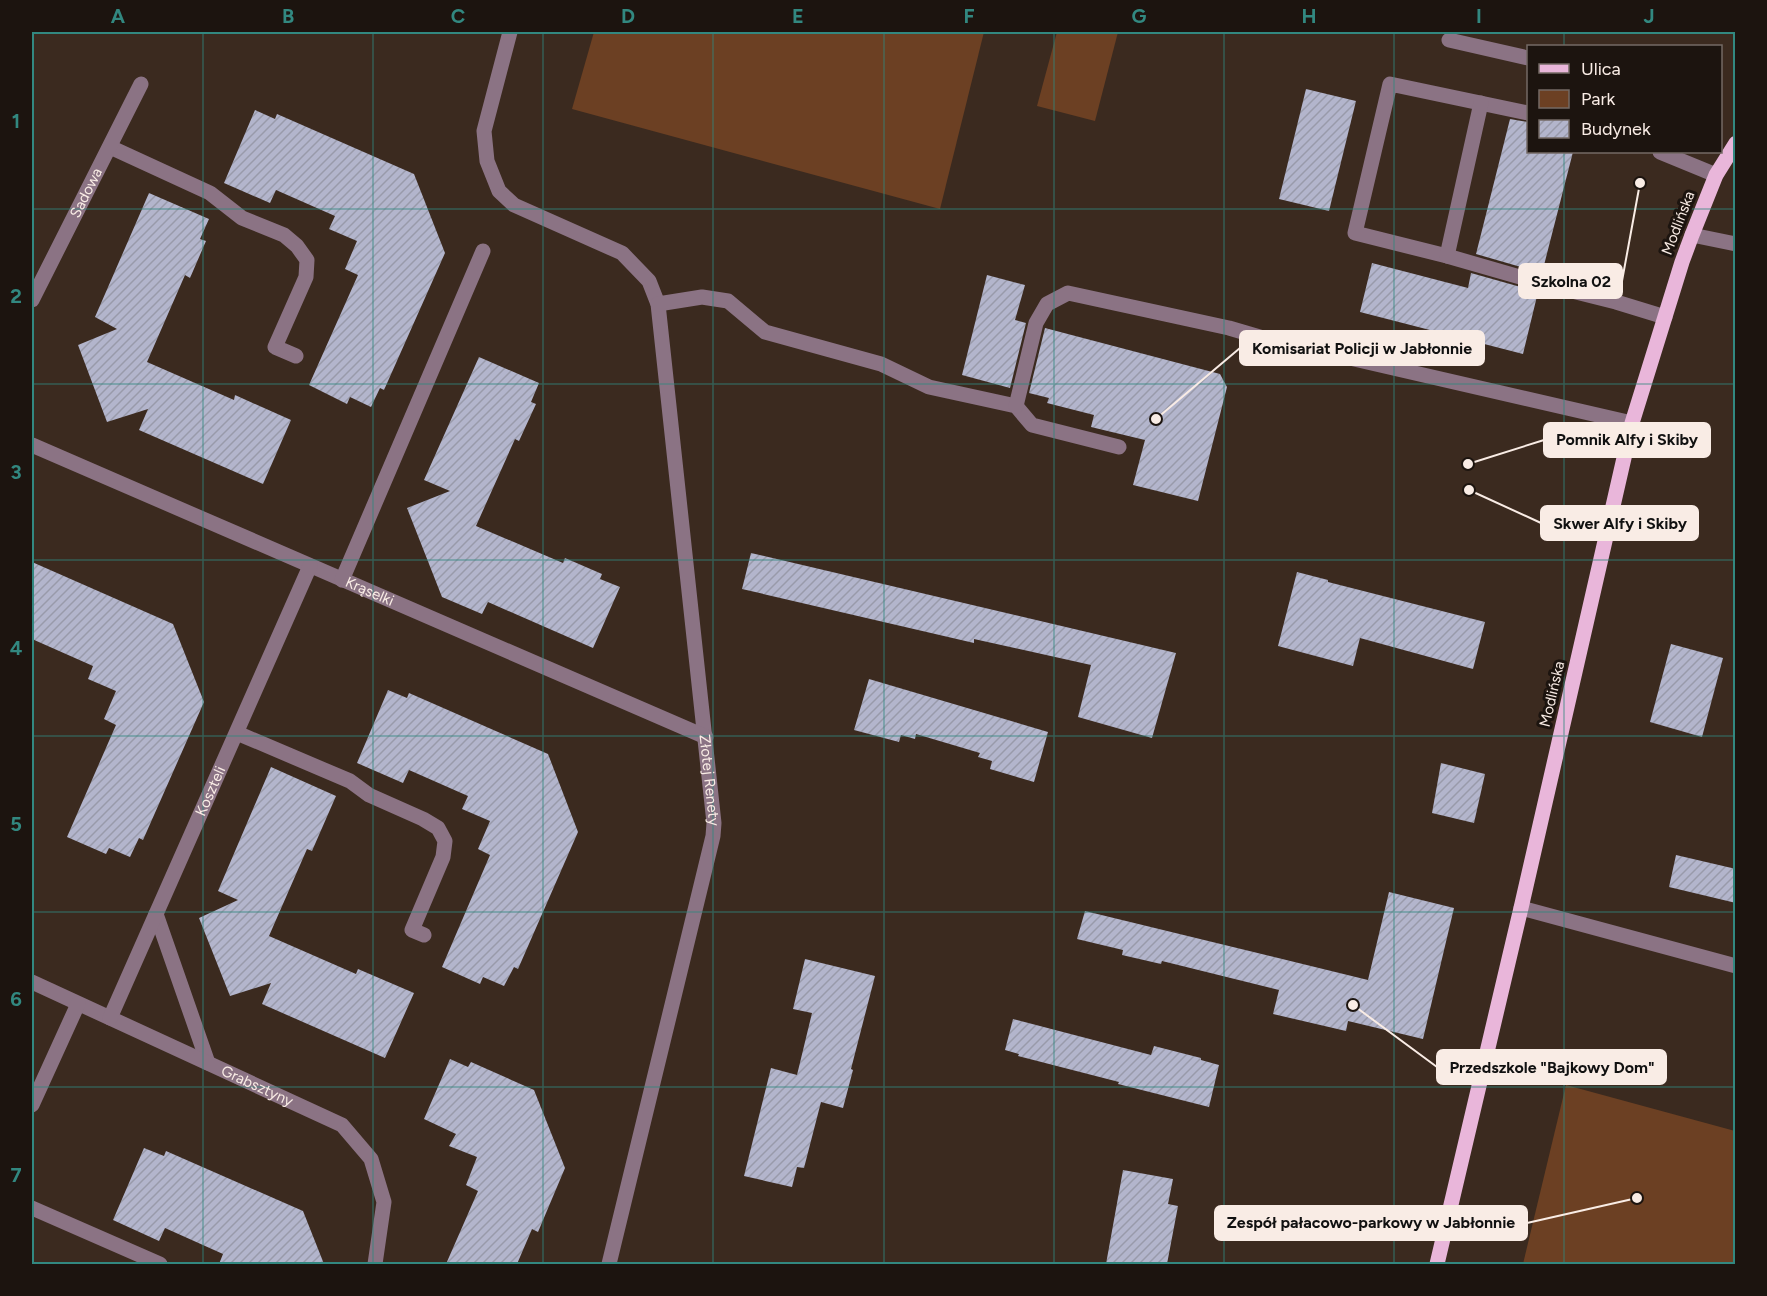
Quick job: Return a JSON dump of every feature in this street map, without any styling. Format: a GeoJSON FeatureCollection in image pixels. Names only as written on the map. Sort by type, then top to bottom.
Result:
{"type":"FeatureCollection","features":[{"type":"Feature","properties":{"kind":"main road","name":"Modlińska"},"geometry":{"type":"LineString","coordinates":[[1437,1264],[1632,423],[1692,235],[1716,175],[1736,143]]}},
{"type":"Feature","properties":{"kind":"street","name":"Złotej Renety"},"geometry":{"type":"LineString","coordinates":[[510,32],[484,131],[487,161],[499,191],[514,205],[622,253],[649,280],[658,304],[714,823],[713,836],[609,1264]]}},
{"type":"Feature","properties":{"kind":"street"},"geometry":{"type":"LineString","coordinates":[[1449,39],[1527,58]]}},
{"type":"Feature","properties":{"kind":"street","name":"Sadowa"},"geometry":{"type":"LineString","coordinates":[[32,300],[141,84]]}},
{"type":"Feature","properties":{"kind":"street"},"geometry":{"type":"LineString","coordinates":[[1527,114],[1390,84],[1355,233],[1665,317]]}},
{"type":"Feature","properties":{"kind":"street"},"geometry":{"type":"LineString","coordinates":[[1446,256],[1481,103]]}},
{"type":"Feature","properties":{"kind":"street"},"geometry":{"type":"LineString","coordinates":[[110,147],[210,193],[242,218],[284,235],[297,246],[307,260],[306,277],[275,346],[296,356]]}},
{"type":"Feature","properties":{"kind":"street"},"geometry":{"type":"LineString","coordinates":[[1662,153],[1716,175]]}},
{"type":"Feature","properties":{"kind":"street"},"geometry":{"type":"LineString","coordinates":[[1692,235],[1736,244]]}},
{"type":"Feature","properties":{"kind":"street"},"geometry":{"type":"LineString","coordinates":[[342,580],[483,251]]}},
{"type":"Feature","properties":{"kind":"street"},"geometry":{"type":"LineString","coordinates":[[1016,406],[1036,323],[1047,304],[1068,293],[1229,328],[1263,338],[1632,423]]}},
{"type":"Feature","properties":{"kind":"street"},"geometry":{"type":"LineString","coordinates":[[658,304],[702,297],[728,301],[765,332],[881,364],[929,387],[1016,406],[1032,425],[1119,447]]}},
{"type":"Feature","properties":{"kind":"street","name":"Krąselki"},"geometry":{"type":"LineString","coordinates":[[32,445],[706,737]]}},
{"type":"Feature","properties":{"kind":"street","name":"Koszteli"},"geometry":{"type":"LineString","coordinates":[[110,1018],[310,566]]}},
{"type":"Feature","properties":{"kind":"street"},"geometry":{"type":"LineString","coordinates":[[237,733],[350,781],[369,795],[438,828],[445,841],[443,857],[412,930],[424,935]]}},
{"type":"Feature","properties":{"kind":"street"},"geometry":{"type":"LineString","coordinates":[[1521,908],[1736,966]]}},
{"type":"Feature","properties":{"kind":"street"},"geometry":{"type":"LineString","coordinates":[[156,914],[208,1063]]}},
{"type":"Feature","properties":{"kind":"street","name":"Grabsztyny"},"geometry":{"type":"LineString","coordinates":[[32,982],[342,1125],[371,1159],[384,1202],[375,1264]]}},
{"type":"Feature","properties":{"kind":"street"},"geometry":{"type":"LineString","coordinates":[[32,1105],[78,1004]]}},
{"type":"Feature","properties":{"kind":"street"},"geometry":{"type":"LineString","coordinates":[[32,1208],[160,1264]]}},
{"type":"Feature","properties":{"kind":"green space"},"geometry":{"type":"Polygon","coordinates":[[[594,32],[984,32],[940,209],[572,109],[594,32]]]}},
{"type":"Feature","properties":{"kind":"green space"},"geometry":{"type":"Polygon","coordinates":[[[1057,32],[1118,32],[1095,121],[1037,106],[1057,32]]]}},
{"type":"Feature","properties":{"kind":"green space"},"geometry":{"type":"Polygon","coordinates":[[[1566,1085],[1735,1131],[1735,1264],[1523,1264],[1566,1085]]]}},
{"type":"Feature","properties":{"kind":"building"},"geometry":{"type":"Polygon","coordinates":[[[1306,89],[1356,101],[1329,211],[1279,199],[1306,89]]]}},
{"type":"Feature","properties":{"kind":"building"},"geometry":{"type":"Polygon","coordinates":[[[255,110],[275,119],[277,114],[414,174],[445,253],[384,390],[380,388],[371,407],[350,397],[347,404],[309,385],[358,275],[345,269],[357,241],[329,229],[335,216],[276,190],[270,203],[224,183],[255,110]]]}},
{"type":"Feature","properties":{"kind":"building"},"geometry":{"type":"Polygon","coordinates":[[[1510,119],[1527,122],[1527,153],[1573,153],[1542,273],[1476,254],[1510,119]]]}},
{"type":"Feature","properties":{"kind":"building"},"geometry":{"type":"Polygon","coordinates":[[[149,193],[209,219],[200,239],[206,241],[190,278],[185,275],[147,362],[234,400],[235,395],[291,420],[263,484],[139,430],[148,409],[107,422],[78,345],[117,329],[95,317],[149,193]]]}},
{"type":"Feature","properties":{"kind":"building"},"geometry":{"type":"Polygon","coordinates":[[[1372,263],[1468,288],[1471,273],[1538,292],[1523,354],[1360,312],[1372,263]]]}},
{"type":"Feature","properties":{"kind":"building"},"geometry":{"type":"Polygon","coordinates":[[[987,275],[1025,285],[1015,320],[1026,323],[1010,388],[962,375],[987,275]]]}},
{"type":"Feature","properties":{"kind":"building"},"geometry":{"type":"Polygon","coordinates":[[[1045,328],[1220,374],[1227,387],[1198,501],[1133,485],[1145,440],[1091,427],[1094,415],[1047,403],[1049,398],[1029,393],[1045,328]]]}},
{"type":"Feature","properties":{"kind":"building"},"geometry":{"type":"Polygon","coordinates":[[[479,357],[539,383],[531,402],[536,404],[519,441],[515,439],[476,526],[563,563],[565,558],[602,574],[600,579],[620,587],[593,648],[488,602],[482,614],[442,597],[407,508],[450,491],[424,480],[479,357]]]}},
{"type":"Feature","properties":{"kind":"building"},"geometry":{"type":"Polygon","coordinates":[[[751,553],[1176,653],[1152,738],[1078,717],[1091,665],[974,639],[974,643],[742,589],[751,553]]]}},
{"type":"Feature","properties":{"kind":"building"},"geometry":{"type":"Polygon","coordinates":[[[32,562],[173,624],[204,702],[143,840],[139,838],[130,857],[109,848],[106,854],[67,837],[116,725],[104,719],[116,691],[88,679],[93,666],[32,639],[32,562]]]}},
{"type":"Feature","properties":{"kind":"building"},"geometry":{"type":"Polygon","coordinates":[[[1297,572],[1485,622],[1473,669],[1360,638],[1353,666],[1278,646],[1297,572]]]}},
{"type":"Feature","properties":{"kind":"building"},"geometry":{"type":"Polygon","coordinates":[[[1671,644],[1723,658],[1702,737],[1650,722],[1671,644]]]}},
{"type":"Feature","properties":{"kind":"building"},"geometry":{"type":"Polygon","coordinates":[[[869,679],[1048,732],[1034,782],[990,769],[992,761],[978,757],[980,753],[916,734],[915,739],[901,735],[899,742],[854,730],[869,679]]]}},
{"type":"Feature","properties":{"kind":"building"},"geometry":{"type":"Polygon","coordinates":[[[388,690],[407,698],[409,693],[548,754],[578,832],[518,969],[514,967],[504,986],[483,977],[480,984],[442,967],[490,855],[478,849],[490,821],[462,809],[468,796],[409,770],[403,783],[357,763],[388,690]]]}},
{"type":"Feature","properties":{"kind":"building"},"geometry":{"type":"Polygon","coordinates":[[[1441,763],[1485,774],[1474,823],[1432,813],[1441,763]]]}},
{"type":"Feature","properties":{"kind":"building"},"geometry":{"type":"Polygon","coordinates":[[[271,767],[336,796],[312,851],[307,849],[269,936],[356,974],[358,969],[414,993],[385,1058],[262,1004],[271,983],[230,996],[199,918],[238,900],[218,891],[271,767]]]}},
{"type":"Feature","properties":{"kind":"building"},"geometry":{"type":"Polygon","coordinates":[[[1676,855],[1736,869],[1736,903],[1669,887],[1676,855]]]}},
{"type":"Feature","properties":{"kind":"building"},"geometry":{"type":"Polygon","coordinates":[[[1389,892],[1454,908],[1423,1039],[1348,1021],[1346,1031],[1273,1014],[1279,990],[1162,961],[1161,964],[1122,955],[1123,950],[1077,939],[1085,911],[1368,980],[1389,892]]]}},
{"type":"Feature","properties":{"kind":"building"},"geometry":{"type":"Polygon","coordinates":[[[805,959],[875,976],[843,1108],[821,1102],[804,1168],[797,1167],[792,1187],[744,1176],[771,1068],[797,1075],[812,1013],[793,1009],[805,959]]]}},
{"type":"Feature","properties":{"kind":"building"},"geometry":{"type":"Polygon","coordinates":[[[1013,1019],[1151,1055],[1154,1046],[1219,1065],[1209,1107],[1018,1056],[1019,1054],[1005,1050],[1013,1019]]]}},
{"type":"Feature","properties":{"kind":"building"},"geometry":{"type":"Polygon","coordinates":[[[450,1059],[468,1067],[471,1062],[534,1090],[565,1168],[538,1232],[532,1229],[517,1264],[446,1264],[478,1191],[466,1185],[477,1157],[449,1146],[456,1134],[424,1119],[450,1059]]]}},
{"type":"Feature","properties":{"kind":"building"},"geometry":{"type":"Polygon","coordinates":[[[144,1148],[164,1156],[166,1151],[303,1211],[324,1264],[219,1264],[223,1254],[165,1228],[159,1241],[113,1220],[144,1148]]]}},
{"type":"Feature","properties":{"kind":"building"},"geometry":{"type":"Polygon","coordinates":[[[1123,1170],[1173,1179],[1168,1204],[1178,1206],[1167,1264],[1106,1264],[1123,1170]]]}},
{"type":"Feature","properties":{"kind":"place","name":"Szkolna 02"},"geometry":{"type":"Point","coordinates":[1640,183]}},
{"type":"Feature","properties":{"kind":"place","name":"Komisariat Policji w Jabłonnie"},"geometry":{"type":"Point","coordinates":[1156,419]}},
{"type":"Feature","properties":{"kind":"place","name":"Pomnik Alfy i Skiby"},"geometry":{"type":"Point","coordinates":[1468,464]}},
{"type":"Feature","properties":{"kind":"place","name":"Skwer Alfy i Skiby"},"geometry":{"type":"Point","coordinates":[1469,490]}},
{"type":"Feature","properties":{"kind":"place","name":"Przedszkole \"Bajkowy Dom\""},"geometry":{"type":"Point","coordinates":[1353,1005]}},
{"type":"Feature","properties":{"kind":"place","name":"Zespół pałacowo-parkowy w Jabłonnie"},"geometry":{"type":"Point","coordinates":[1637,1198]}}]}
